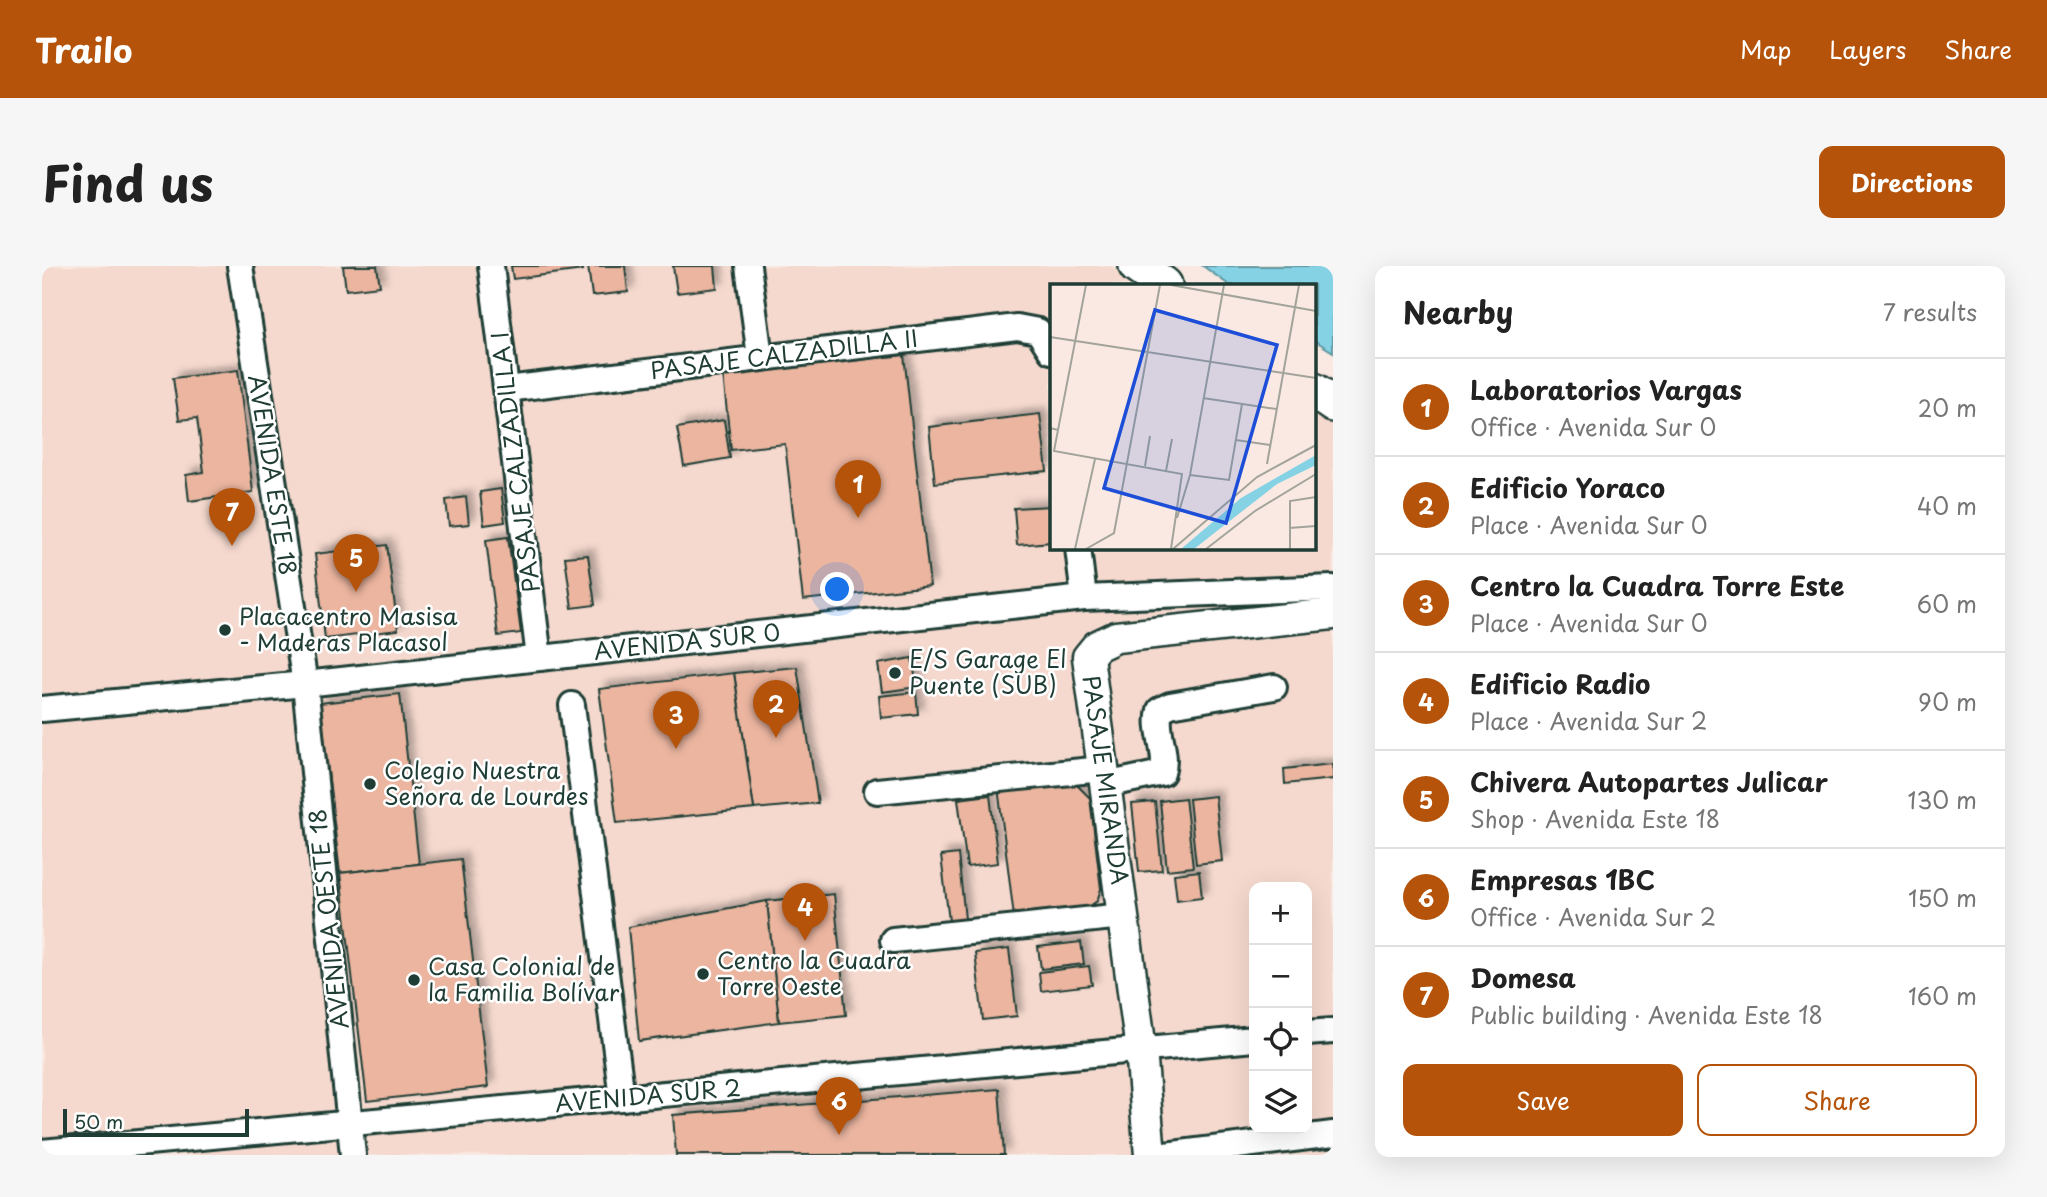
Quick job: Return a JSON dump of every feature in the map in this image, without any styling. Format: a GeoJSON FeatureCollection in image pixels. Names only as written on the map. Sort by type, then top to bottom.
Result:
{"type":"FeatureCollection","features":[{"type":"Feature","properties":{"kind":"highway"},"geometry":{"type":"LineString","coordinates":[[1137,266],[1163,284]]}},
{"type":"Feature","properties":{"kind":"highway"},"geometry":{"type":"LineString","coordinates":[[1316,392],[1333,404]]}},
{"type":"Feature","properties":{"kind":"main road","name":"PASAJE MIRANDA"},"geometry":{"type":"LineString","coordinates":[[1150,1155],[1141,1051],[1088,657],[1097,646],[1116,637],[1333,614]]}},
{"type":"Feature","properties":{"kind":"street","name":"AVENIDA ESTE 18"},"geometry":{"type":"LineString","coordinates":[[240,266],[305,684]]}},
{"type":"Feature","properties":{"kind":"street","name":"PASAJE CALZADILLA I"},"geometry":{"type":"LineString","coordinates":[[491,266],[539,658]]}},
{"type":"Feature","properties":{"kind":"street"},"geometry":{"type":"LineString","coordinates":[[748,266],[760,357]]}},
{"type":"Feature","properties":{"kind":"street","name":"PASAJE CALZADILLA II"},"geometry":{"type":"LineString","coordinates":[[507,389],[1017,327],[1038,331],[1050,349]]}},
{"type":"Feature","properties":{"kind":"street"},"geometry":{"type":"LineString","coordinates":[[1078,550],[1084,598]]}},
{"type":"Feature","properties":{"kind":"street","name":"AVENIDA SUR 0"},"geometry":{"type":"LineString","coordinates":[[42,709],[305,684],[1084,598],[1333,588]]}},
{"type":"Feature","properties":{"kind":"street","name":"AVENIDA OESTE 18"},"geometry":{"type":"LineString","coordinates":[[305,684],[353,1155]]}},
{"type":"Feature","properties":{"kind":"street"},"geometry":{"type":"LineString","coordinates":[[877,791],[1162,773],[1165,763],[1158,718],[1160,710],[1170,705],[1274,687]]}},
{"type":"Feature","properties":{"kind":"street"},"geometry":{"type":"LineString","coordinates":[[572,705],[622,1098]]}},
{"type":"Feature","properties":{"kind":"street"},"geometry":{"type":"LineString","coordinates":[[893,940],[1123,916]]}},
{"type":"Feature","properties":{"kind":"street"},"geometry":{"type":"LineString","coordinates":[[1312,1033],[1333,1031]]}},
{"type":"Feature","properties":{"kind":"street","name":"AVENIDA SUR 2"},"geometry":{"type":"LineString","coordinates":[[42,1152],[1249,1040]]}},
{"type":"Feature","properties":{"kind":"street"},"geometry":{"type":"LineString","coordinates":[[1165,1155],[1333,1134]]}},
{"type":"Feature","properties":{"kind":"shaded area"},"geometry":{"type":"Polygon","coordinates":[[[42,266],[1111,266],[1137,284],[1050,284],[1050,550],[1316,550],[1316,412],[1333,425],[1333,1155],[42,1155],[42,266]]]}},
{"type":"Feature","properties":{"kind":"water"},"geometry":{"type":"Polygon","coordinates":[[[1203,266],[1333,266],[1333,352],[1316,341],[1316,284],[1228,284],[1203,266]]]}},
{"type":"Feature","properties":{"kind":"building"},"geometry":{"type":"Polygon","coordinates":[[[343,266],[377,266],[380,286],[346,290],[343,266]]]}},
{"type":"Feature","properties":{"kind":"building"},"geometry":{"type":"Polygon","coordinates":[[[511,266],[583,266],[583,270],[513,279],[511,266]]]}},
{"type":"Feature","properties":{"kind":"building"},"geometry":{"type":"Polygon","coordinates":[[[588,266],[625,266],[628,292],[592,296],[588,266]]]}},
{"type":"Feature","properties":{"kind":"building"},"geometry":{"type":"Polygon","coordinates":[[[673,266],[715,266],[717,288],[677,293],[673,266]]]}},
{"type":"Feature","properties":{"kind":"building"},"geometry":{"type":"Polygon","coordinates":[[[904,355],[930,586],[803,600],[785,444],[731,450],[723,375],[904,355]]]}},
{"type":"Feature","properties":{"kind":"building"},"geometry":{"type":"Polygon","coordinates":[[[238,370],[253,492],[189,501],[186,475],[204,472],[197,418],[179,420],[173,378],[238,370]]]}},
{"type":"Feature","properties":{"kind":"building"},"geometry":{"type":"Polygon","coordinates":[[[1040,414],[1047,471],[935,483],[929,427],[1040,414]]]}},
{"type":"Feature","properties":{"kind":"building"},"geometry":{"type":"Polygon","coordinates":[[[724,420],[730,458],[684,466],[677,428],[724,420]]]}},
{"type":"Feature","properties":{"kind":"building"},"geometry":{"type":"Polygon","coordinates":[[[501,489],[505,522],[484,525],[480,492],[501,489]]]}},
{"type":"Feature","properties":{"kind":"building"},"geometry":{"type":"Polygon","coordinates":[[[466,497],[469,524],[449,526],[446,500],[466,497]]]}},
{"type":"Feature","properties":{"kind":"building"},"geometry":{"type":"Polygon","coordinates":[[[1050,506],[1050,542],[1017,545],[1014,508],[1050,506]]]}},
{"type":"Feature","properties":{"kind":"building"},"geometry":{"type":"Polygon","coordinates":[[[508,537],[521,633],[498,636],[486,540],[508,537]]]}},
{"type":"Feature","properties":{"kind":"building"},"geometry":{"type":"Polygon","coordinates":[[[387,545],[398,630],[325,639],[315,554],[387,545]]]}},
{"type":"Feature","properties":{"kind":"building"},"geometry":{"type":"Polygon","coordinates":[[[588,555],[595,605],[572,608],[565,557],[588,555]]]}},
{"type":"Feature","properties":{"kind":"building"},"geometry":{"type":"Polygon","coordinates":[[[912,658],[917,687],[882,692],[878,664],[912,658]]]}},
{"type":"Feature","properties":{"kind":"building"},"geometry":{"type":"Polygon","coordinates":[[[797,667],[818,803],[754,809],[734,673],[797,667]]]}},
{"type":"Feature","properties":{"kind":"building"},"geometry":{"type":"Polygon","coordinates":[[[734,673],[754,809],[617,823],[599,689],[734,673]]]}},
{"type":"Feature","properties":{"kind":"building"},"geometry":{"type":"Polygon","coordinates":[[[916,692],[918,714],[881,718],[879,696],[916,692]]]}},
{"type":"Feature","properties":{"kind":"building","name":"Colegio Nuestra Señora de Lourdes"},"geometry":{"type":"Polygon","coordinates":[[[400,694],[419,864],[340,873],[320,703],[400,694]]]}},
{"type":"Feature","properties":{"kind":"building"},"geometry":{"type":"Polygon","coordinates":[[[1333,764],[1333,779],[1285,784],[1284,769],[1333,764]]]}},
{"type":"Feature","properties":{"kind":"building"},"geometry":{"type":"Polygon","coordinates":[[[1071,779],[1090,798],[1101,889],[1097,901],[1087,908],[1014,917],[998,787],[1071,779]]]}},
{"type":"Feature","properties":{"kind":"building"},"geometry":{"type":"Polygon","coordinates":[[[990,795],[998,863],[967,867],[958,799],[990,795]]]}},
{"type":"Feature","properties":{"kind":"building"},"geometry":{"type":"Polygon","coordinates":[[[1215,796],[1222,861],[1196,864],[1189,799],[1215,796]]]}},
{"type":"Feature","properties":{"kind":"building"},"geometry":{"type":"Polygon","coordinates":[[[1185,798],[1193,867],[1167,870],[1160,801],[1185,798]]]}},
{"type":"Feature","properties":{"kind":"building"},"geometry":{"type":"Polygon","coordinates":[[[1155,802],[1162,870],[1139,872],[1132,804],[1155,802]]]}},
{"type":"Feature","properties":{"kind":"building"},"geometry":{"type":"Polygon","coordinates":[[[958,854],[965,919],[949,921],[941,856],[958,854]]]}},
{"type":"Feature","properties":{"kind":"building","name":"Casa Colonial de la Familia Bolívar"},"geometry":{"type":"Polygon","coordinates":[[[461,859],[488,1087],[367,1101],[340,873],[461,859]]]}},
{"type":"Feature","properties":{"kind":"building"},"geometry":{"type":"Polygon","coordinates":[[[1199,871],[1202,897],[1177,900],[1174,874],[1199,871]]]}},
{"type":"Feature","properties":{"kind":"building"},"geometry":{"type":"Polygon","coordinates":[[[834,894],[846,1015],[779,1022],[767,901],[834,894]]]}},
{"type":"Feature","properties":{"kind":"building","name":"Centro la Cuadra Torre Oeste"},"geometry":{"type":"Polygon","coordinates":[[[767,901],[779,1022],[639,1041],[628,927],[767,901]]]}},
{"type":"Feature","properties":{"kind":"building"},"geometry":{"type":"Polygon","coordinates":[[[1081,942],[1084,964],[1041,969],[1038,947],[1081,942]]]}},
{"type":"Feature","properties":{"kind":"building"},"geometry":{"type":"Polygon","coordinates":[[[1009,949],[1017,1016],[983,1020],[975,953],[1009,949]]]}},
{"type":"Feature","properties":{"kind":"building"},"geometry":{"type":"Polygon","coordinates":[[[1089,966],[1092,985],[1041,991],[1039,972],[1089,966]]]}},
{"type":"Feature","properties":{"kind":"building"},"geometry":{"type":"Polygon","coordinates":[[[999,1089],[1004,1155],[676,1155],[673,1115],[999,1089]]]}},
{"type":"Feature","properties":{"kind":"place","name":"Laboratorios Vargas"},"geometry":{"type":"Point","coordinates":[858,518]}},
{"type":"Feature","properties":{"kind":"place","name":"Domesa"},"geometry":{"type":"Point","coordinates":[232,546]}},
{"type":"Feature","properties":{"kind":"place","name":"Chivera Autopartes Julicar"},"geometry":{"type":"Point","coordinates":[356,592]}},
{"type":"Feature","properties":{"kind":"place","name":"Placacentro Masisa - Maderas Placasol"},"geometry":{"type":"Point","coordinates":[225,630]}},
{"type":"Feature","properties":{"kind":"place","name":"E/S Garage El Puente (SUB)"},"geometry":{"type":"Point","coordinates":[895,673]}},
{"type":"Feature","properties":{"kind":"place","name":"Edificio Yoraco"},"geometry":{"type":"Point","coordinates":[776,738]}},
{"type":"Feature","properties":{"kind":"place","name":"Centro la Cuadra Torre Este"},"geometry":{"type":"Point","coordinates":[676,749]}},
{"type":"Feature","properties":{"kind":"place","name":"Colegio Nuestra Señora de Lourdes"},"geometry":{"type":"Point","coordinates":[370,784]}},
{"type":"Feature","properties":{"kind":"place","name":"Edificio Radio"},"geometry":{"type":"Point","coordinates":[805,941]}},
{"type":"Feature","properties":{"kind":"place","name":"Centro la Cuadra Torre Oeste"},"geometry":{"type":"Point","coordinates":[703,974]}},
{"type":"Feature","properties":{"kind":"place","name":"Casa Colonial de la Familia Bolívar"},"geometry":{"type":"Point","coordinates":[414,980]}},
{"type":"Feature","properties":{"kind":"place","name":"Empresas 1BC"},"geometry":{"type":"Point","coordinates":[839,1135]}}]}
